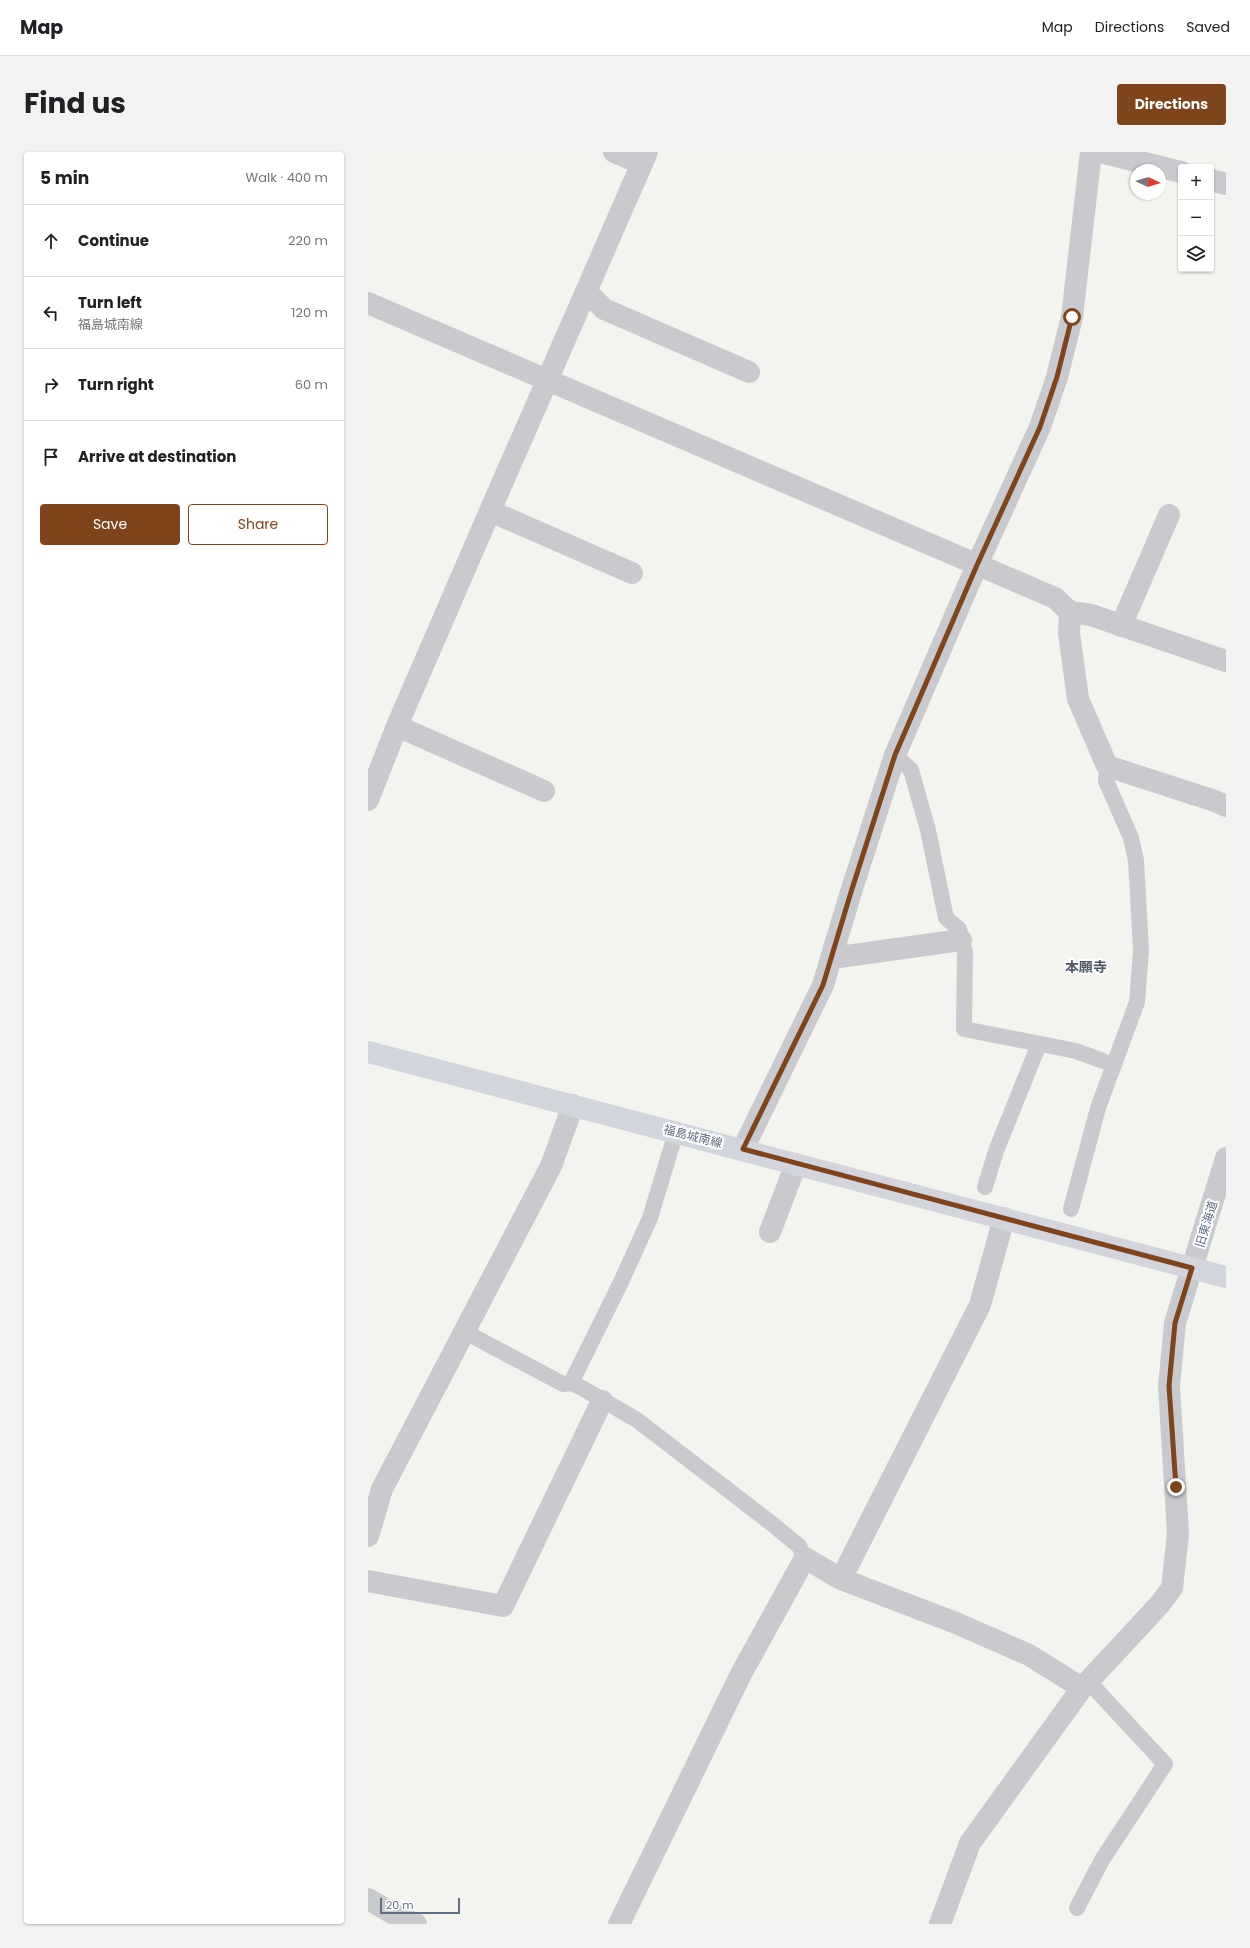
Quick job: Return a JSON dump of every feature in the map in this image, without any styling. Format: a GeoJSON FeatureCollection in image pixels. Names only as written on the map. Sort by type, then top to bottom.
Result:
{"type":"FeatureCollection","features":[{"type":"Feature","properties":{"kind":"main road","name":"福島城南線"},"geometry":{"type":"LineString","coordinates":[[368,1052],[743,1149],[1226,1277]]}},
{"type":"Feature","properties":{"kind":"street"},"geometry":{"type":"LineString","coordinates":[[368,800],[376,756],[398,726],[546,380],[587,292],[644,158],[614,152]]}},
{"type":"Feature","properties":{"kind":"street"},"geometry":{"type":"LineString","coordinates":[[743,1149],[823,985],[895,755],[977,565],[1040,427],[1057,377],[1072,317],[1091,152]]}},
{"type":"Feature","properties":{"kind":"street"},"geometry":{"type":"LineString","coordinates":[[1100,152],[1178,171]]}},
{"type":"Feature","properties":{"kind":"street"},"geometry":{"type":"LineString","coordinates":[[1214,181],[1226,184]]}},
{"type":"Feature","properties":{"kind":"street"},"geometry":{"type":"LineString","coordinates":[[587,292],[604,309],[749,372]]}},
{"type":"Feature","properties":{"kind":"street"},"geometry":{"type":"LineString","coordinates":[[368,303],[1055,598],[1070,612],[1091,615],[1226,661]]}},
{"type":"Feature","properties":{"kind":"street"},"geometry":{"type":"LineString","coordinates":[[490,511],[632,573]]}},
{"type":"Feature","properties":{"kind":"street"},"geometry":{"type":"LineString","coordinates":[[1121,626],[1169,515]]}},
{"type":"Feature","properties":{"kind":"street"},"geometry":{"type":"LineString","coordinates":[[1070,612],[1069,633],[1078,699],[1107,766],[1226,806]]}},
{"type":"Feature","properties":{"kind":"street"},"geometry":{"type":"LineString","coordinates":[[398,726],[544,791]]}},
{"type":"Feature","properties":{"kind":"street"},"geometry":{"type":"LineString","coordinates":[[832,958],[961,940]]}},
{"type":"Feature","properties":{"kind":"street"},"geometry":{"type":"LineString","coordinates":[[368,1536],[375,1484],[465,1332],[551,1166],[573,1105]]}},
{"type":"Feature","properties":{"kind":"street","name":"旧東海道"},"geometry":{"type":"LineString","coordinates":[[940,1924],[970,1843],[1085,1684],[1160,1604],[1172,1588],[1178,1534],[1169,1386],[1175,1323],[1226,1158]]}},
{"type":"Feature","properties":{"kind":"street"},"geometry":{"type":"LineString","coordinates":[[770,1232],[796,1164]]}},
{"type":"Feature","properties":{"kind":"street"},"geometry":{"type":"LineString","coordinates":[[842,1579],[980,1305],[1004,1218]]}},
{"type":"Feature","properties":{"kind":"street"},"geometry":{"type":"LineString","coordinates":[[368,1581],[503,1606],[602,1401]]}},
{"type":"Feature","properties":{"kind":"street"},"geometry":{"type":"LineString","coordinates":[[619,1924],[741,1674],[805,1558],[842,1579],[987,1636],[1029,1655],[1085,1684]]}},
{"type":"Feature","properties":{"kind":"street"},"geometry":{"type":"LineString","coordinates":[[368,1899],[403,1922]]}},
{"type":"Feature","properties":{"kind":"lane"},"geometry":{"type":"LineString","coordinates":[[895,755],[911,770],[928,830],[946,918],[959,930],[965,952],[964,1029],[1076,1051],[1114,1065]]}},
{"type":"Feature","properties":{"kind":"lane"},"geometry":{"type":"LineString","coordinates":[[1071,1209],[1098,1108],[1136,1002],[1141,950],[1136,860],[1131,838],[1106,781],[1107,766]]}},
{"type":"Feature","properties":{"kind":"lane"},"geometry":{"type":"LineString","coordinates":[[985,1187],[996,1151],[1039,1044]]}},
{"type":"Feature","properties":{"kind":"lane"},"geometry":{"type":"LineString","coordinates":[[570,1383],[624,1276],[650,1218],[676,1132]]}},
{"type":"Feature","properties":{"kind":"lane"},"geometry":{"type":"LineString","coordinates":[[465,1332],[563,1384],[570,1383],[637,1420],[684,1455],[799,1546],[805,1558]]}},
{"type":"Feature","properties":{"kind":"lane"},"geometry":{"type":"LineString","coordinates":[[1077,1908],[1102,1860],[1165,1764],[1085,1684]]}},
{"type":"Feature","properties":{"kind":"district","name":"本願寺"},"geometry":{"type":"Point","coordinates":[1086,967]}},
{"type":"Feature","properties":{"kind":"route"},"geometry":{"type":"LineString","coordinates":[[1072,317],[1057,377],[1040,427],[977,565],[895,755],[823,985],[743,1149],[1192,1268],[1175,1323],[1169,1386],[1176,1487]]}}]}
